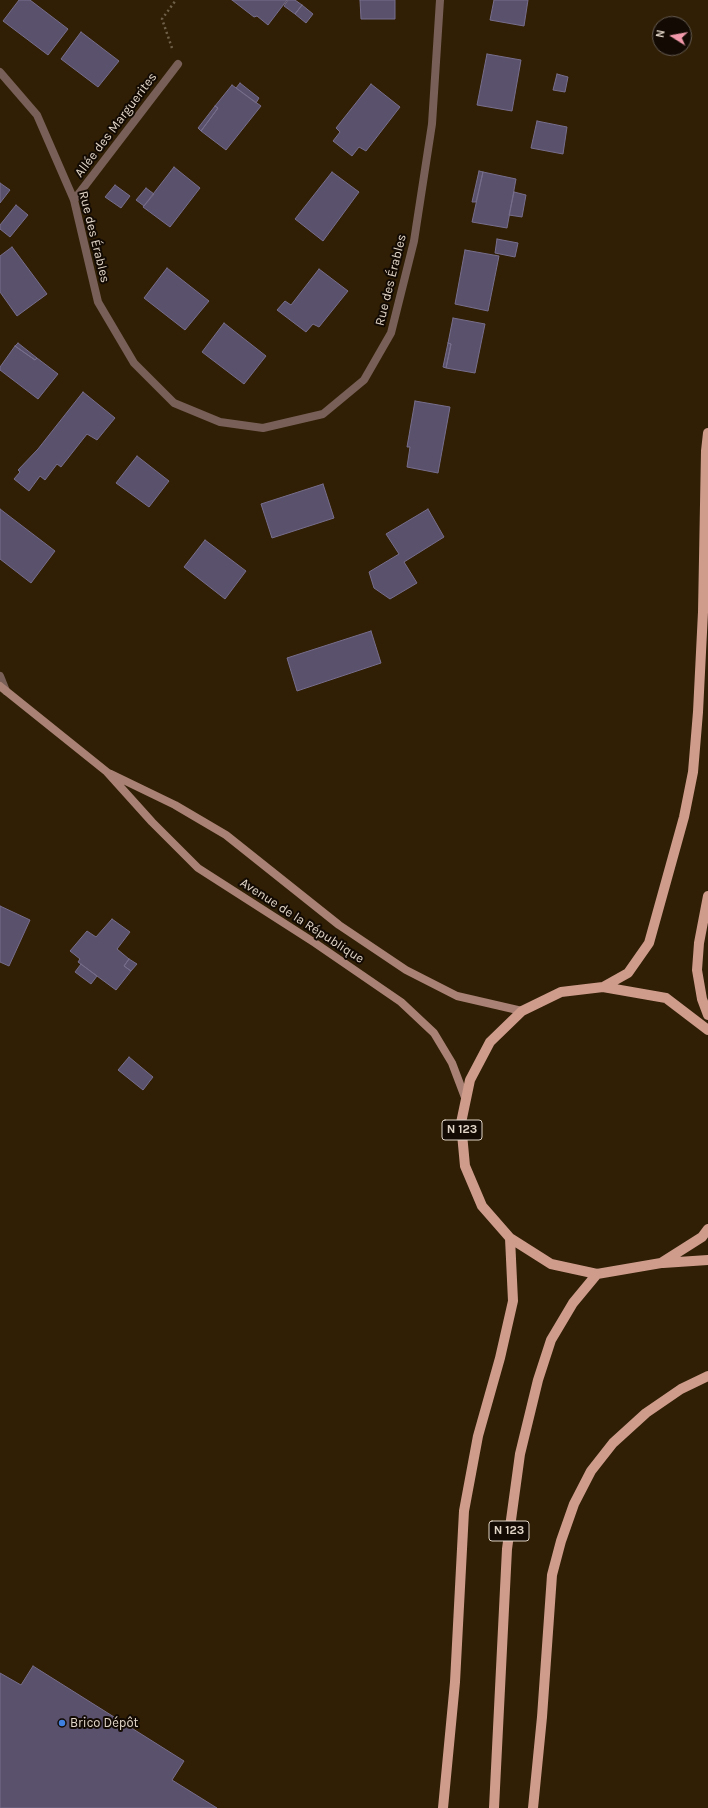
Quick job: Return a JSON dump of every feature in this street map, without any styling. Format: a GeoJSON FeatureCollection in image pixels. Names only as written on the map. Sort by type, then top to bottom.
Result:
{"type":"FeatureCollection","features":[{"type":"Feature","properties":{"kind":"main road","name":"N 123"},"geometry":{"type":"LineString","coordinates":[[603,987],[628,973],[648,943],[684,817],[693,772],[698,712],[703,612],[706,451],[708,433]]}},
{"type":"Feature","properties":{"kind":"main road","name":"Avenue de la République"},"geometry":{"type":"LineString","coordinates":[[3,688],[107,772],[152,822],[198,868],[315,943],[401,1002],[434,1033],[452,1063],[466,1100]]}},
{"type":"Feature","properties":{"kind":"main road","name":"Avenue de la République"},"geometry":{"type":"LineString","coordinates":[[107,772],[175,804],[226,835],[339,925],[406,970],[457,996],[522,1011]]}},
{"type":"Feature","properties":{"kind":"main road"},"geometry":{"type":"LineString","coordinates":[[708,896],[699,943],[697,970],[702,998],[708,1015]]}},
{"type":"Feature","properties":{"kind":"main road","name":"N 123"},"geometry":{"type":"LineString","coordinates":[[708,1030],[666,998],[603,987],[561,992],[522,1011],[490,1042],[470,1080],[461,1123],[465,1166],[482,1206],[510,1238],[551,1264],[598,1274],[661,1263],[702,1237],[708,1229]]}},
{"type":"Feature","properties":{"kind":"main road"},"geometry":{"type":"LineString","coordinates":[[443,1808],[455,1682],[464,1511],[478,1436],[500,1358],[513,1301],[510,1238]]}},
{"type":"Feature","properties":{"kind":"main road"},"geometry":{"type":"LineString","coordinates":[[661,1263],[708,1260]]}},
{"type":"Feature","properties":{"kind":"main road","name":"N 123"},"geometry":{"type":"LineString","coordinates":[[494,1808],[507,1549],[520,1454],[538,1380],[551,1340],[573,1302],[598,1274]]}},
{"type":"Feature","properties":{"kind":"main road"},"geometry":{"type":"LineString","coordinates":[[533,1808],[542,1717],[552,1575],[561,1541],[574,1504],[591,1471],[614,1442],[646,1412],[681,1389],[708,1376]]}},
{"type":"Feature","properties":{"kind":"street","name":"Rue des Érables"},"geometry":{"type":"LineString","coordinates":[[0,74],[38,115],[74,200],[98,302],[134,363],[174,403],[220,422],[262,428],[323,414],[364,380],[391,333],[414,241],[432,124],[440,0]]}},
{"type":"Feature","properties":{"kind":"street","name":"Allée des Marguerites"},"geometry":{"type":"LineString","coordinates":[[74,200],[178,64]]}},
{"type":"Feature","properties":{"kind":"street"},"geometry":{"type":"LineString","coordinates":[[0,676],[3,688]]}},
{"type":"Feature","properties":{"kind":"path"},"geometry":{"type":"LineString","coordinates":[[176,0],[162,19],[178,64]]}},
{"type":"Feature","properties":{"kind":"building"},"geometry":{"type":"Polygon","coordinates":[[[19,0],[30,0],[68,29],[48,55],[3,21],[19,0]]]}},
{"type":"Feature","properties":{"kind":"building"},"geometry":{"type":"Polygon","coordinates":[[[232,0],[287,0],[268,25],[257,16],[254,17],[232,0]]]}},
{"type":"Feature","properties":{"kind":"building"},"geometry":{"type":"Polygon","coordinates":[[[288,0],[295,0],[302,5],[295,14],[284,6],[288,0]]]}},
{"type":"Feature","properties":{"kind":"building"},"geometry":{"type":"Polygon","coordinates":[[[360,0],[395,0],[395,19],[361,19],[360,0]]]}},
{"type":"Feature","properties":{"kind":"building"},"geometry":{"type":"Polygon","coordinates":[[[494,0],[528,0],[524,26],[490,20],[494,0]]]}},
{"type":"Feature","properties":{"kind":"building"},"geometry":{"type":"Polygon","coordinates":[[[302,5],[313,14],[306,23],[295,14],[302,5]]]}},
{"type":"Feature","properties":{"kind":"building"},"geometry":{"type":"Polygon","coordinates":[[[81,32],[119,61],[98,87],[61,59],[81,32]]]}},
{"type":"Feature","properties":{"kind":"building"},"geometry":{"type":"Polygon","coordinates":[[[487,54],[521,60],[512,111],[477,105],[487,54]]]}},
{"type":"Feature","properties":{"kind":"building"},"geometry":{"type":"Polygon","coordinates":[[[557,74],[568,77],[565,92],[553,90],[557,74]]]}},
{"type":"Feature","properties":{"kind":"building"},"geometry":{"type":"Polygon","coordinates":[[[240,83],[259,98],[256,103],[236,88],[240,83]]]}},
{"type":"Feature","properties":{"kind":"building"},"geometry":{"type":"Polygon","coordinates":[[[371,84],[400,107],[366,151],[359,147],[352,156],[333,141],[340,132],[336,128],[371,84]]]}},
{"type":"Feature","properties":{"kind":"building"},"geometry":{"type":"Polygon","coordinates":[[[232,85],[261,106],[226,150],[201,131],[218,108],[215,106],[232,85]]]}},
{"type":"Feature","properties":{"kind":"building"},"geometry":{"type":"Polygon","coordinates":[[[215,106],[218,108],[201,131],[198,128],[215,106]]]}},
{"type":"Feature","properties":{"kind":"building"},"geometry":{"type":"Polygon","coordinates":[[[537,121],[567,127],[563,154],[531,148],[537,121]]]}},
{"type":"Feature","properties":{"kind":"building"},"geometry":{"type":"Polygon","coordinates":[[[174,167],[200,188],[170,227],[143,207],[174,167]]]}},
{"type":"Feature","properties":{"kind":"building"},"geometry":{"type":"Polygon","coordinates":[[[479,171],[483,172],[476,202],[472,202],[479,171]]]}},
{"type":"Feature","properties":{"kind":"building"},"geometry":{"type":"Polygon","coordinates":[[[332,172],[359,192],[323,241],[295,219],[332,172]]]}},
{"type":"Feature","properties":{"kind":"building"},"geometry":{"type":"Polygon","coordinates":[[[483,172],[516,179],[507,228],[472,222],[483,172]]]}},
{"type":"Feature","properties":{"kind":"building"},"geometry":{"type":"Polygon","coordinates":[[[0,183],[10,190],[0,203],[0,183]]]}},
{"type":"Feature","properties":{"kind":"building"},"geometry":{"type":"Polygon","coordinates":[[[115,185],[130,196],[121,208],[105,197],[115,185]]]}},
{"type":"Feature","properties":{"kind":"building"},"geometry":{"type":"Polygon","coordinates":[[[146,188],[154,194],[144,206],[136,200],[146,188]]]}},
{"type":"Feature","properties":{"kind":"building"},"geometry":{"type":"Polygon","coordinates":[[[514,192],[526,195],[522,217],[509,215],[514,192]]]}},
{"type":"Feature","properties":{"kind":"building"},"geometry":{"type":"Polygon","coordinates":[[[16,205],[28,215],[10,237],[0,229],[0,225],[16,205]]]}},
{"type":"Feature","properties":{"kind":"building"},"geometry":{"type":"Polygon","coordinates":[[[497,239],[518,243],[515,257],[495,253],[497,239]]]}},
{"type":"Feature","properties":{"kind":"building"},"geometry":{"type":"Polygon","coordinates":[[[12,247],[47,294],[17,316],[0,292],[0,256],[12,247]]]}},
{"type":"Feature","properties":{"kind":"building"},"geometry":{"type":"Polygon","coordinates":[[[465,250],[499,256],[488,311],[455,304],[465,250]]]}},
{"type":"Feature","properties":{"kind":"building"},"geometry":{"type":"Polygon","coordinates":[[[167,268],[209,301],[185,330],[144,298],[167,268]]]}},
{"type":"Feature","properties":{"kind":"building"},"geometry":{"type":"Polygon","coordinates":[[[319,269],[348,291],[319,327],[313,324],[306,332],[277,310],[285,301],[291,305],[319,269]]]}},
{"type":"Feature","properties":{"kind":"building"},"geometry":{"type":"Polygon","coordinates":[[[453,318],[485,324],[475,373],[446,368],[451,344],[448,343],[453,318]]]}},
{"type":"Feature","properties":{"kind":"building"},"geometry":{"type":"Polygon","coordinates":[[[224,323],[266,356],[244,384],[202,352],[224,323]]]}},
{"type":"Feature","properties":{"kind":"building"},"geometry":{"type":"Polygon","coordinates":[[[18,343],[37,358],[35,360],[15,346],[18,343]]]}},
{"type":"Feature","properties":{"kind":"building"},"geometry":{"type":"Polygon","coordinates":[[[448,343],[451,344],[446,368],[443,367],[448,343]]]}},
{"type":"Feature","properties":{"kind":"building"},"geometry":{"type":"Polygon","coordinates":[[[15,346],[35,360],[37,358],[58,374],[38,399],[0,370],[0,367],[15,346]]]}},
{"type":"Feature","properties":{"kind":"building"},"geometry":{"type":"Polygon","coordinates":[[[83,392],[115,418],[97,440],[87,434],[61,467],[57,464],[45,480],[40,476],[29,491],[14,479],[20,472],[18,470],[38,449],[83,392]]]}},
{"type":"Feature","properties":{"kind":"building"},"geometry":{"type":"Polygon","coordinates":[[[415,401],[450,407],[438,473],[407,467],[410,447],[407,447],[415,401]]]}},
{"type":"Feature","properties":{"kind":"building"},"geometry":{"type":"Polygon","coordinates":[[[137,456],[169,481],[149,507],[116,483],[137,456]]]}},
{"type":"Feature","properties":{"kind":"building"},"geometry":{"type":"Polygon","coordinates":[[[323,484],[334,518],[272,538],[261,504],[323,484]]]}},
{"type":"Feature","properties":{"kind":"building"},"geometry":{"type":"Polygon","coordinates":[[[0,509],[55,551],[31,583],[0,559],[0,509]]]}},
{"type":"Feature","properties":{"kind":"building"},"geometry":{"type":"Polygon","coordinates":[[[428,509],[444,537],[404,562],[417,583],[390,599],[374,588],[369,572],[399,554],[386,534],[428,509]]]}},
{"type":"Feature","properties":{"kind":"building"},"geometry":{"type":"Polygon","coordinates":[[[205,540],[246,571],[225,599],[184,567],[205,540]]]}},
{"type":"Feature","properties":{"kind":"building"},"geometry":{"type":"Polygon","coordinates":[[[371,631],[381,663],[297,691],[287,658],[371,631]]]}},
{"type":"Feature","properties":{"kind":"building"},"geometry":{"type":"Polygon","coordinates":[[[0,906],[30,920],[9,966],[0,962],[0,906]]]}},
{"type":"Feature","properties":{"kind":"building"},"geometry":{"type":"Polygon","coordinates":[[[112,919],[130,932],[117,949],[129,959],[124,966],[131,971],[116,990],[78,962],[80,959],[70,951],[87,931],[96,937],[112,919]]]}},
{"type":"Feature","properties":{"kind":"building"},"geometry":{"type":"Polygon","coordinates":[[[129,959],[137,964],[131,971],[124,966],[129,959]]]}},
{"type":"Feature","properties":{"kind":"building"},"geometry":{"type":"Polygon","coordinates":[[[81,964],[97,976],[91,984],[75,972],[81,964]]]}},
{"type":"Feature","properties":{"kind":"building"},"geometry":{"type":"Polygon","coordinates":[[[129,1057],[153,1077],[143,1090],[118,1070],[129,1057]]]}},
{"type":"Feature","properties":{"kind":"building","name":"Brico Dépôt"},"geometry":{"type":"Polygon","coordinates":[[[33,1666],[184,1761],[172,1780],[217,1808],[0,1808],[0,1673],[21,1685],[33,1666]]]}},
{"type":"Feature","properties":{"kind":"place","name":"Brico Dépôt"},"geometry":{"type":"Point","coordinates":[62,1723]}}]}
